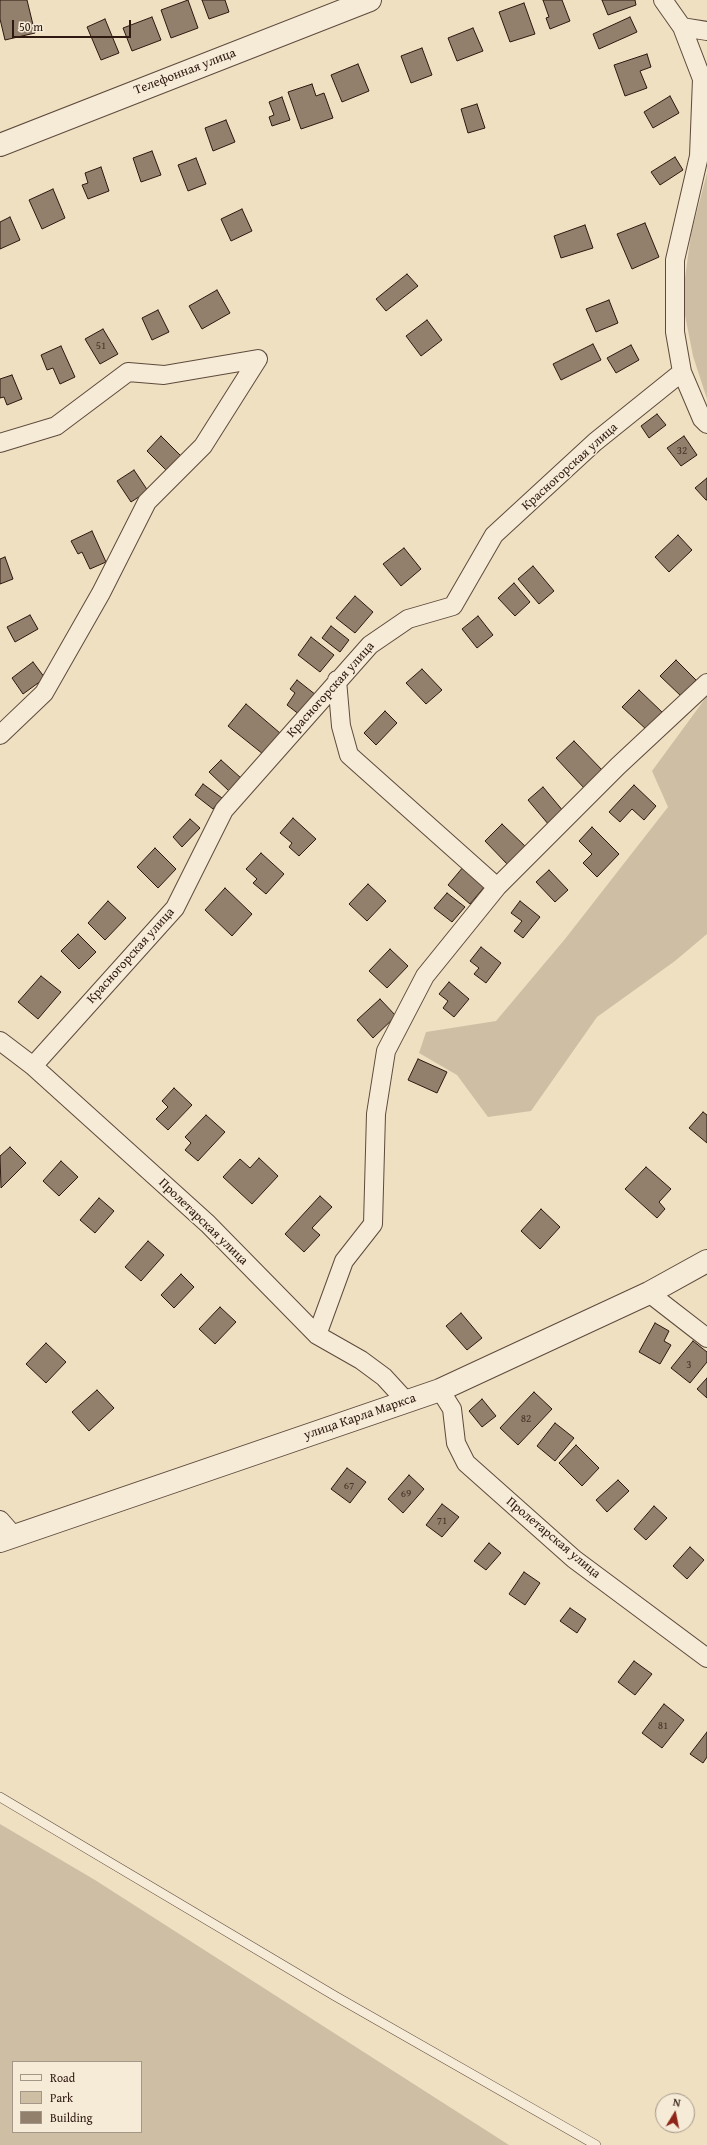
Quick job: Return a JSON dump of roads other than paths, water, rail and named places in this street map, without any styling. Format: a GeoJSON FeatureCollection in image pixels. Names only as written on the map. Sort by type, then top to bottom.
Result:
{"type":"FeatureCollection","features":[{"type":"Feature","properties":{"kind":"street","name":"Телефонная улица"},"geometry":{"type":"LineString","coordinates":[[0,145],[370,0]]}},
{"type":"Feature","properties":{"kind":"street"},"geometry":{"type":"LineString","coordinates":[[663,0],[682,27],[702,79],[699,156],[675,260],[675,332],[682,372],[702,419],[707,424]]}},
{"type":"Feature","properties":{"kind":"street"},"geometry":{"type":"LineString","coordinates":[[682,27],[707,31]]}},
{"type":"Feature","properties":{"kind":"street"},"geometry":{"type":"LineString","coordinates":[[0,443],[56,426],[128,372],[164,375],[258,360],[203,446],[147,502],[101,593],[44,693],[0,735]]}},
{"type":"Feature","properties":{"kind":"street","name":"Красногорская улица"},"geometry":{"type":"LineString","coordinates":[[33,1066],[175,908],[224,810],[337,680],[370,645],[408,619],[452,606],[494,535],[595,442],[682,372]]}},
{"type":"Feature","properties":{"kind":"street"},"geometry":{"type":"LineString","coordinates":[[337,680],[341,726],[349,755],[497,887]]}},
{"type":"Feature","properties":{"kind":"street"},"geometry":{"type":"LineString","coordinates":[[317,1335],[344,1261],[373,1224],[376,1114],[386,1051],[425,976],[497,887],[618,766],[707,683]]}},
{"type":"Feature","properties":{"kind":"street","name":"Пролетарская улица"},"geometry":{"type":"LineString","coordinates":[[0,1041],[33,1066],[208,1224],[317,1335],[361,1360],[384,1377],[406,1402]]}},
{"type":"Feature","properties":{"kind":"street","name":"улица Карла Маркса"},"geometry":{"type":"LineString","coordinates":[[7,1538],[440,1390],[649,1293],[707,1261]]}},
{"type":"Feature","properties":{"kind":"street"},"geometry":{"type":"LineString","coordinates":[[649,1293],[707,1338]]}},
{"type":"Feature","properties":{"kind":"street","name":"Пролетарская улица"},"geometry":{"type":"LineString","coordinates":[[440,1390],[452,1408],[456,1443],[466,1462],[574,1559],[707,1658]]}},
{"type":"Feature","properties":{"kind":"street"},"geometry":{"type":"LineString","coordinates":[[0,1520],[7,1538]]}},
{"type":"Feature","properties":{"kind":"lane"},"geometry":{"type":"LineString","coordinates":[[0,1797],[335,1996],[596,2145]]}}]}
